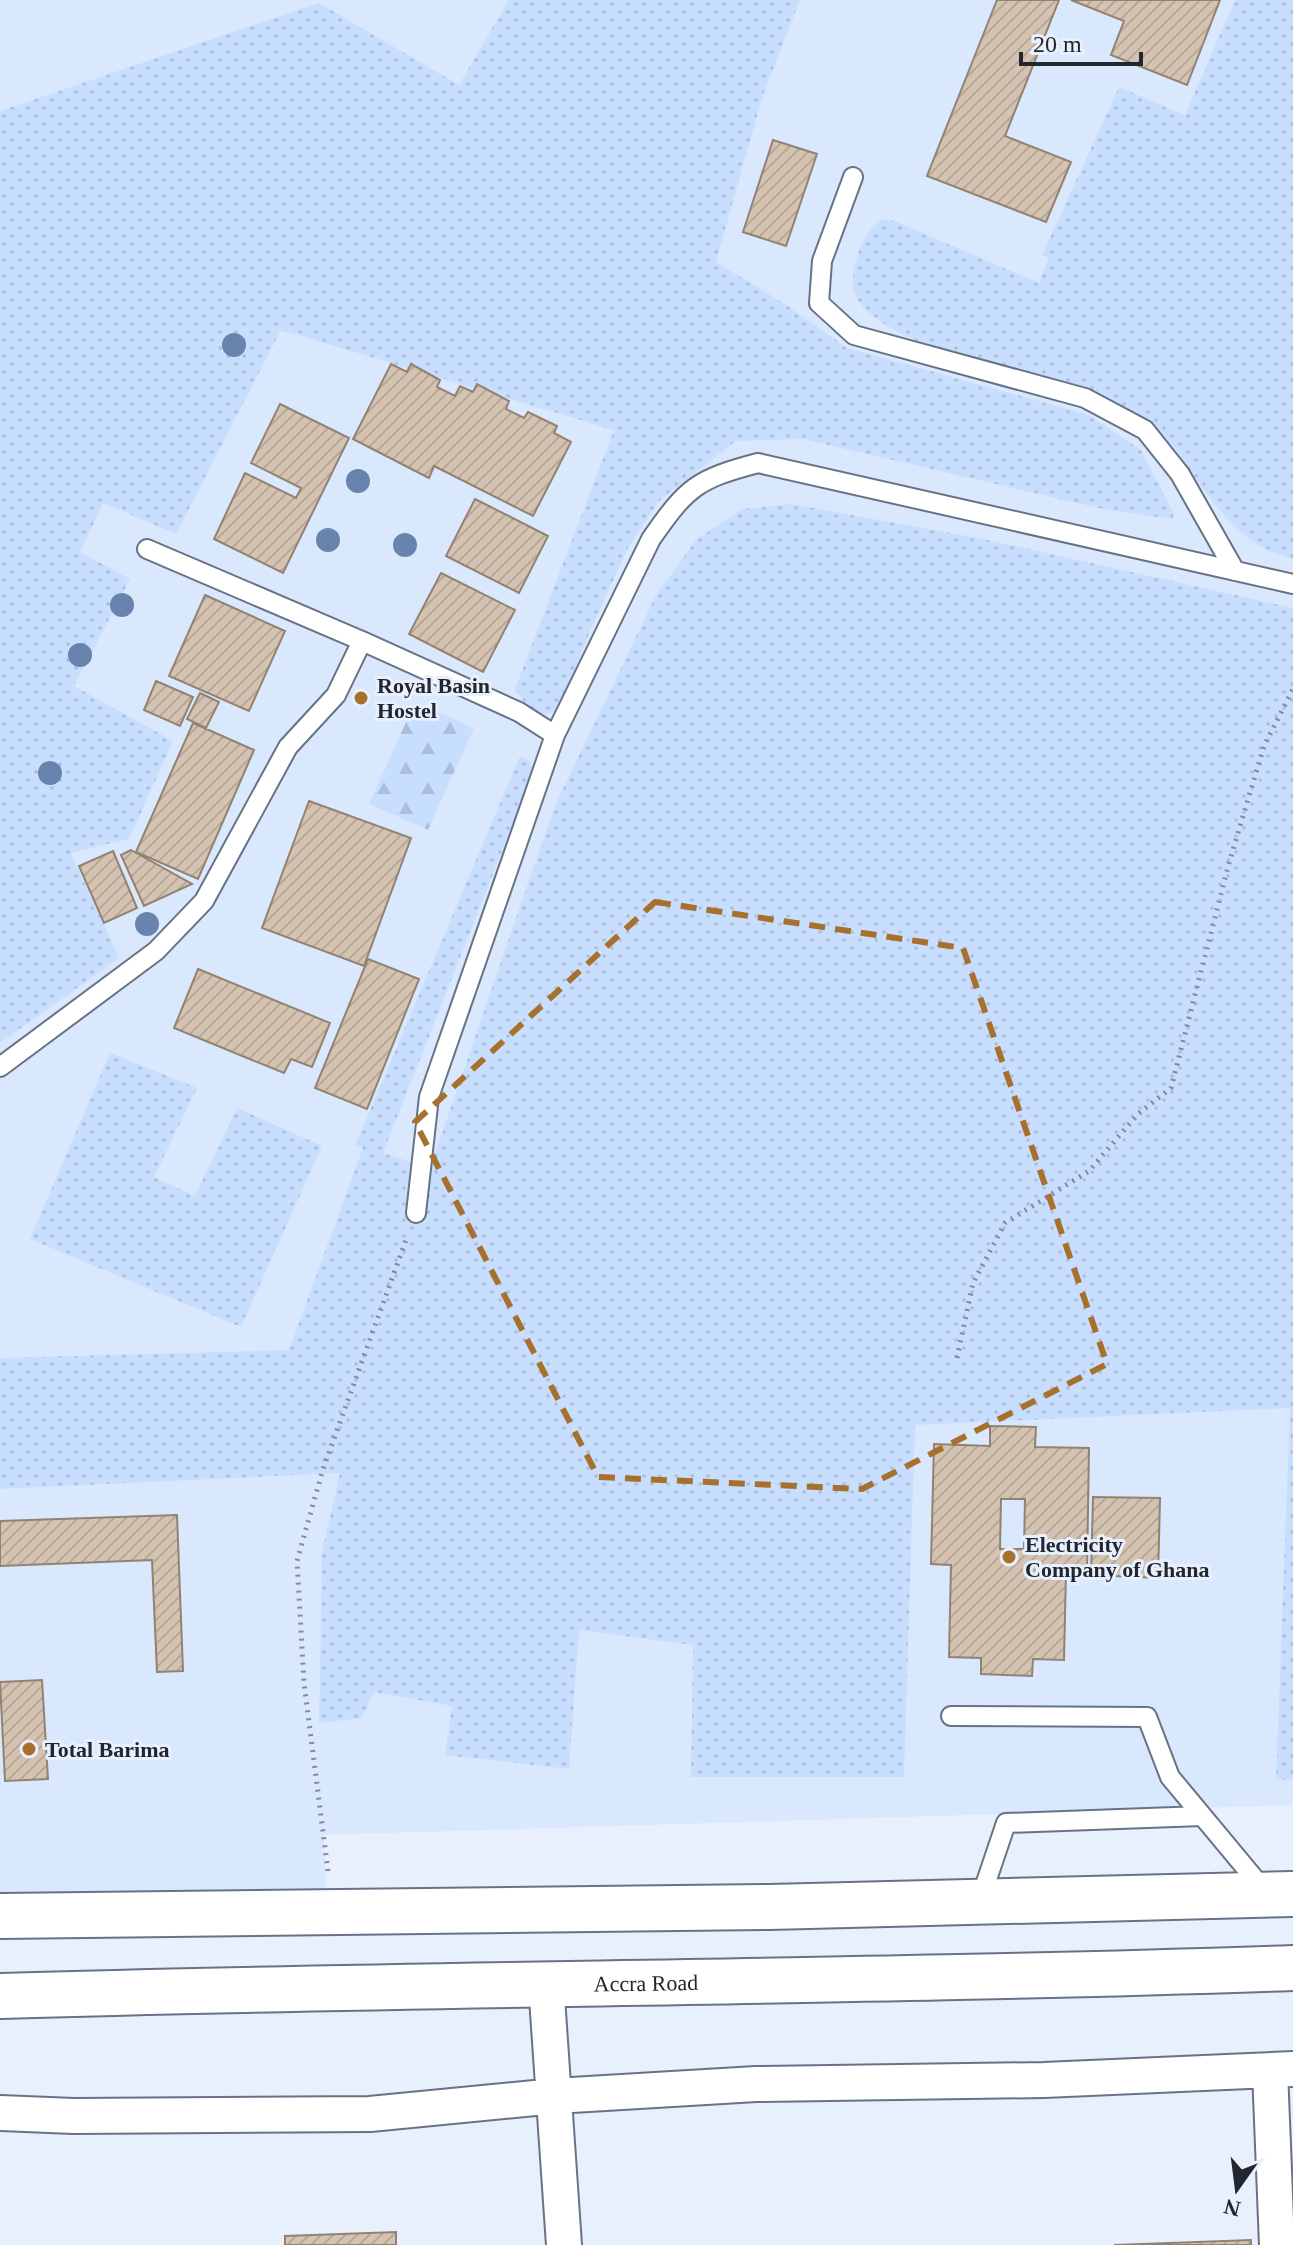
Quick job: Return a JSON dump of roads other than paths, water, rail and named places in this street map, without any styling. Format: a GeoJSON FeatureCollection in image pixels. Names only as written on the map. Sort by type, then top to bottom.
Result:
{"type":"FeatureCollection","features":[{"type":"Feature","properties":{"kind":"highway"},"geometry":{"type":"LineString","coordinates":[[0,1916],[979,1903],[1281,1895]]}},
{"type":"Feature","properties":{"kind":"highway","name":"Accra Road"},"geometry":{"type":"LineString","coordinates":[[0,1996],[546,1983],[1112,1975],[1293,1968]]}},
{"type":"Feature","properties":{"kind":"street"},"geometry":{"type":"LineString","coordinates":[[546,1983],[564,2245]]}},
{"type":"Feature","properties":{"kind":"street"},"geometry":{"type":"LineString","coordinates":[[0,2113],[74,2116],[370,2114],[555,2096],[756,2084],[1044,2080],[1282,2070],[1277,2245]]}},
{"type":"Feature","properties":{"kind":"lane"},"geometry":{"type":"LineString","coordinates":[[853,177],[822,261],[819,303],[854,335],[1085,398],[1145,430],[1180,474],[1235,571]]}},
{"type":"Feature","properties":{"kind":"lane"},"geometry":{"type":"LineString","coordinates":[[416,1213],[429,1097],[555,735],[651,539],[694,485],[724,472],[758,463],[1293,584]]}},
{"type":"Feature","properties":{"kind":"lane"},"geometry":{"type":"LineString","coordinates":[[147,549],[519,712],[555,735]]}},
{"type":"Feature","properties":{"kind":"lane"},"geometry":{"type":"LineString","coordinates":[[0,1067],[156,951],[204,901],[288,747],[336,695],[362,641]]}},
{"type":"Feature","properties":{"kind":"lane"},"geometry":{"type":"LineString","coordinates":[[951,1716],[1147,1717],[1170,1777],[1202,1816],[1281,1895]]}},
{"type":"Feature","properties":{"kind":"lane"},"geometry":{"type":"LineString","coordinates":[[979,1903],[1006,1823],[1202,1816]]}},
{"type":"Feature","properties":{"kind":"place","name":"Royal Basin Hostel"},"geometry":{"type":"Point","coordinates":[361,698]}},
{"type":"Feature","properties":{"kind":"place","name":"Electricity Company of Ghana"},"geometry":{"type":"Point","coordinates":[1009,1557]}},
{"type":"Feature","properties":{"kind":"place","name":"Total Barima"},"geometry":{"type":"Point","coordinates":[29,1749]}}]}
